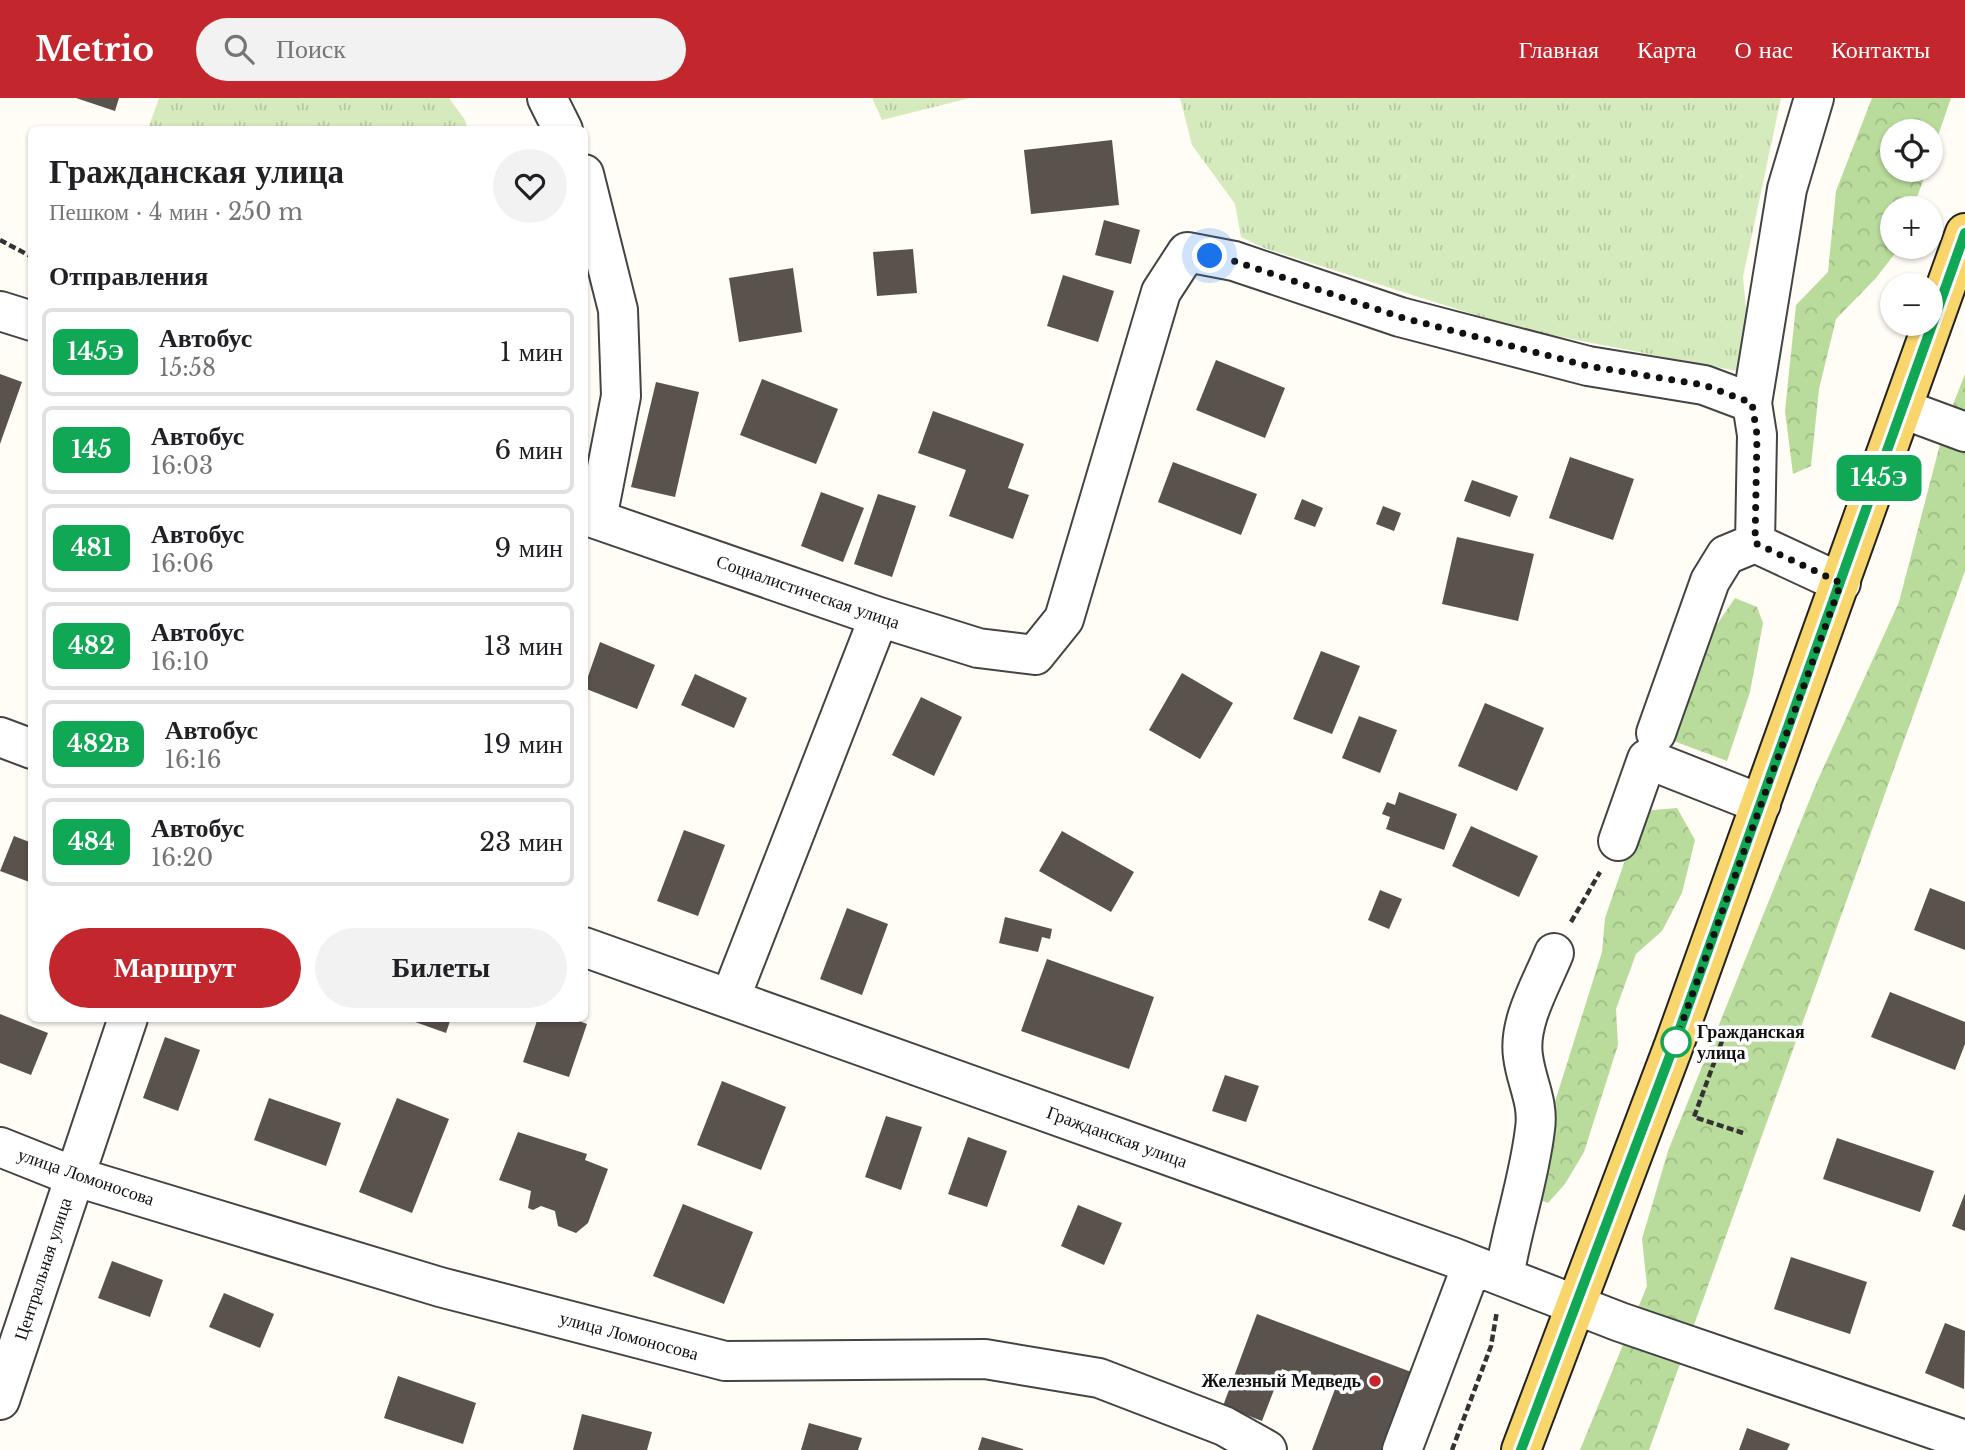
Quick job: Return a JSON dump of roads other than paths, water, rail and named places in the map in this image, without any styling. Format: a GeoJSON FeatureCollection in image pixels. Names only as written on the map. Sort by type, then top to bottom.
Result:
{"type":"FeatureCollection","features":[{"type":"Feature","properties":{"kind":"main road"},"geometry":{"type":"LineString","coordinates":[[1521,1450],[1674,1045],[1965,233]]}},
{"type":"Feature","properties":{"kind":"street"},"geometry":{"type":"LineString","coordinates":[[547,98],[561,126]]}},
{"type":"Feature","properties":{"kind":"street"},"geometry":{"type":"LineString","coordinates":[[1755,543],[1757,435],[1752,403],[1787,189],[1815,98]]}},
{"type":"Feature","properties":{"kind":"street"},"geometry":{"type":"LineString","coordinates":[[588,190],[618,310],[621,396],[591,517]]}},
{"type":"Feature","properties":{"kind":"street","name":"Социалистическая улица"},"geometry":{"type":"LineString","coordinates":[[591,517],[879,617],[978,648],[1035,655],[1064,619],[1161,292],[1187,252],[1234,261],[1400,317],[1588,366],[1704,385],[1752,403]]}},
{"type":"Feature","properties":{"kind":"street"},"geometry":{"type":"LineString","coordinates":[[0,311],[28,320]]}},
{"type":"Feature","properties":{"kind":"street"},"geometry":{"type":"LineString","coordinates":[[1903,409],[1965,432]]}},
{"type":"Feature","properties":{"kind":"street"},"geometry":{"type":"LineString","coordinates":[[1656,733],[1710,581],[1726,555],[1755,543],[1841,583]]}},
{"type":"Feature","properties":{"kind":"street"},"geometry":{"type":"LineString","coordinates":[[730,999],[879,617]]}},
{"type":"Feature","properties":{"kind":"street"},"geometry":{"type":"LineString","coordinates":[[0,737],[28,747]]}},
{"type":"Feature","properties":{"kind":"street"},"geometry":{"type":"LineString","coordinates":[[1618,841],[1647,759],[1761,804]]}},
{"type":"Feature","properties":{"kind":"street","name":"Гражданская улица"},"geometry":{"type":"LineString","coordinates":[[588,948],[1488,1271],[1575,1305],[1965,1440]]}},
{"type":"Feature","properties":{"kind":"street"},"geometry":{"type":"LineString","coordinates":[[1402,1450],[1488,1271],[1510,1238],[1527,1182],[1536,1126],[1535,1095],[1522,1053],[1526,1024],[1554,953]]}},
{"type":"Feature","properties":{"kind":"street","name":"Центральная улица"},"geometry":{"type":"LineString","coordinates":[[0,1400],[127,1022]]}},
{"type":"Feature","properties":{"kind":"street","name":"улица Ломоносова"},"geometry":{"type":"LineString","coordinates":[[0,1147],[73,1176],[440,1287],[725,1361],[985,1359],[1099,1378],[1224,1426],[1267,1450]]}},
{"type":"Feature","properties":{"kind":"place","name":"Гражданская улица"},"geometry":{"type":"Point","coordinates":[1676,1042]}},
{"type":"Feature","properties":{"kind":"place","name":"Железный Медведь"},"geometry":{"type":"Point","coordinates":[1375,1381]}}]}
